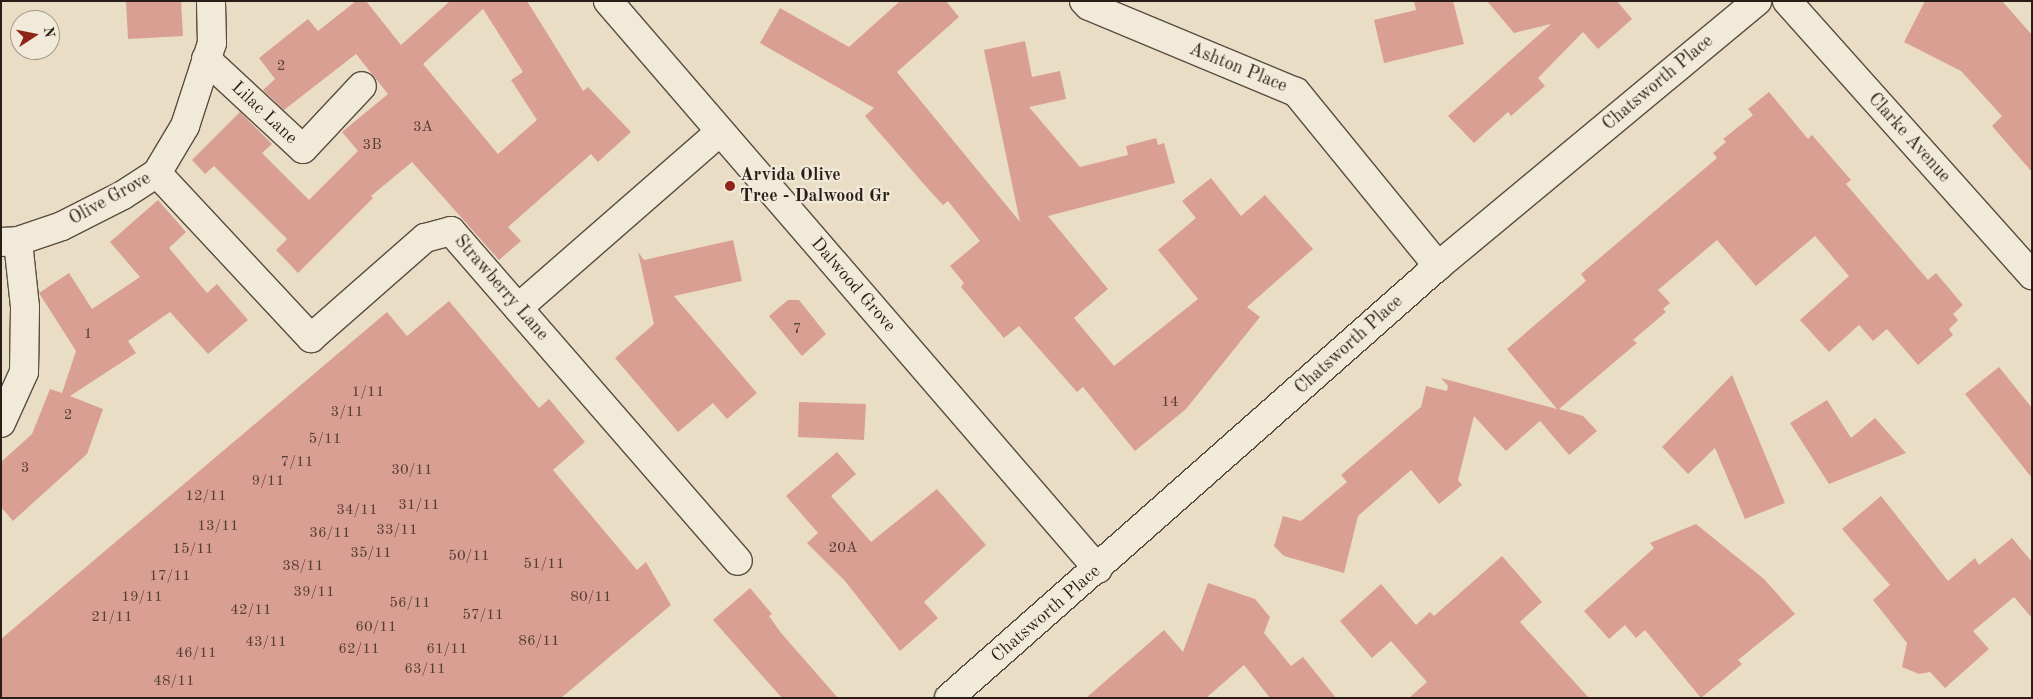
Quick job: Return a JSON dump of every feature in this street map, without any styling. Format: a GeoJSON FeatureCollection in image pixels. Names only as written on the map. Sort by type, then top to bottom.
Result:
{"type":"FeatureCollection","features":[{"type":"Feature","properties":{"kind":"street","name":"Olive Grove"},"geometry":{"type":"LineString","coordinates":[[10,242],[62,226],[122,195],[157,173],[185,126],[212,43],[211,1]]}},
{"type":"Feature","properties":{"kind":"street","name":"Dalwood Grove"},"geometry":{"type":"LineString","coordinates":[[608,1],[1098,569]]}},
{"type":"Feature","properties":{"kind":"street","name":"Ashton Place"},"geometry":{"type":"LineString","coordinates":[[1084,1],[1089,6],[1296,92],[1438,266]]}},
{"type":"Feature","properties":{"kind":"street","name":"Chatsworth Place"},"geometry":{"type":"LineString","coordinates":[[950,698],[1098,569],[1438,266],[1757,1]]}},
{"type":"Feature","properties":{"kind":"street","name":"Clarke Avenue"},"geometry":{"type":"LineString","coordinates":[[1787,1],[2032,275]]}},
{"type":"Feature","properties":{"kind":"street","name":"Lilac Lane"},"geometry":{"type":"LineString","coordinates":[[206,59],[303,149],[362,86]]}},
{"type":"Feature","properties":{"kind":"street"},"geometry":{"type":"LineString","coordinates":[[518,308],[720,132]]}},
{"type":"Feature","properties":{"kind":"street","name":"Strawberry Lane"},"geometry":{"type":"LineString","coordinates":[[157,173],[311,338],[425,238],[451,231],[738,561]]}},
{"type":"Feature","properties":{"kind":"street"},"geometry":{"type":"LineString","coordinates":[[1,423],[24,372],[25,307],[10,242]]}},
{"type":"Feature","properties":{"kind":"building"},"geometry":{"type":"Polygon","coordinates":[[[126,1],[181,1],[183,36],[128,39],[126,1]]]}},
{"type":"Feature","properties":{"kind":"building"},"geometry":{"type":"Polygon","coordinates":[[[356,1],[366,1],[401,45],[450,1],[527,1],[583,91],[588,87],[631,132],[598,162],[591,154],[508,227],[521,241],[499,260],[412,162],[371,196],[373,198],[298,273],[276,250],[287,239],[214,166],[205,174],[192,160],[240,112],[272,144],[262,153],[309,200],[358,151],[342,132],[388,94],[356,54],[284,110],[263,90],[275,79],[259,58],[308,19],[318,31],[356,1]],[[483,9],[423,64],[498,154],[537,120],[511,80],[523,72],[483,9]]]}},
{"type":"Feature","properties":{"kind":"building"},"geometry":{"type":"Polygon","coordinates":[[[900,1],[946,1],[959,17],[897,72],[1020,222],[984,50],[1025,41],[1032,77],[1060,71],[1066,99],[1029,107],[1080,167],[1128,155],[1126,146],[1156,138],[1158,145],[1164,143],[1175,183],[1048,216],[1108,289],[1074,318],[1114,366],[1198,299],[1158,250],[1196,218],[1182,201],[1211,178],[1241,216],[1265,195],[1313,249],[1247,307],[1260,317],[1186,409],[1135,451],[1083,387],[1077,392],[1019,326],[1004,338],[961,287],[964,283],[950,266],[980,241],[948,201],[943,205],[865,116],[874,108],[760,43],[780,8],[849,47],[900,1]]]}},
{"type":"Feature","properties":{"kind":"building"},"geometry":{"type":"Polygon","coordinates":[[[1414,1],[1453,1],[1464,44],[1384,63],[1374,20],[1416,10],[1414,1]]]}},
{"type":"Feature","properties":{"kind":"building"},"geometry":{"type":"Polygon","coordinates":[[[1487,1],[1617,1],[1632,19],[1598,49],[1583,32],[1538,78],[1545,86],[1511,116],[1508,112],[1474,143],[1448,116],[1551,24],[1514,33],[1487,1]]]}},
{"type":"Feature","properties":{"kind":"building"},"geometry":{"type":"Polygon","coordinates":[[[1925,1],[2002,1],[2032,35],[2032,172],[1992,126],[2002,116],[1961,71],[1904,42],[1925,1]]]}},
{"type":"Feature","properties":{"kind":"building"},"geometry":{"type":"Polygon","coordinates":[[[1769,92],[1808,139],[1812,135],[1851,180],[1846,184],[1928,280],[1936,273],[1963,305],[1953,314],[1958,320],[1949,329],[1953,335],[1918,365],[1887,329],[1873,341],[1859,325],[1829,352],[1800,320],[1849,276],[1815,236],[1756,286],[1717,240],[1658,290],[1670,303],[1663,309],[1666,312],[1633,340],[1637,343],[1559,409],[1583,416],[1597,431],[1569,455],[1540,421],[1506,451],[1474,416],[1458,480],[1462,485],[1439,504],[1411,470],[1358,516],[1344,573],[1284,556],[1274,546],[1283,516],[1301,521],[1347,482],[1341,475],[1421,407],[1426,386],[1447,391],[1448,386],[1441,378],[1557,409],[1507,349],[1586,281],[1581,274],[1717,158],[1713,153],[1726,142],[1723,139],[1753,115],[1748,109],[1769,92]]]}},
{"type":"Feature","properties":{"kind":"building"},"geometry":{"type":"Polygon","coordinates":[[[158,200],[186,232],[169,248],[207,293],[217,284],[248,320],[208,354],[170,312],[128,341],[136,353],[70,396],[103,409],[87,454],[13,521],[1,507],[1,462],[32,434],[50,389],[62,393],[76,351],[39,293],[69,273],[92,309],[140,277],[110,242],[158,200]]]}},
{"type":"Feature","properties":{"kind":"building"},"geometry":{"type":"Polygon","coordinates":[[[733,240],[742,281],[674,296],[757,393],[727,419],[713,403],[678,432],[615,358],[654,324],[638,252],[644,260],[733,240]]]}},
{"type":"Feature","properties":{"kind":"building"},"geometry":{"type":"Polygon","coordinates":[[[788,300],[799,300],[826,334],[802,356],[769,316],[788,300]]]}},
{"type":"Feature","properties":{"kind":"building"},"geometry":{"type":"Polygon","coordinates":[[[449,301],[539,408],[549,399],[585,442],[553,470],[637,570],[646,562],[671,605],[561,698],[1,698],[1,639],[387,312],[407,336],[449,301]]]}},
{"type":"Feature","properties":{"kind":"building"},"geometry":{"type":"Polygon","coordinates":[[[1999,367],[2032,408],[2032,478],[1965,394],[1999,367]]]}},
{"type":"Feature","properties":{"kind":"building"},"geometry":{"type":"Polygon","coordinates":[[[1732,375],[1785,503],[1745,519],[1715,448],[1688,474],[1662,447],[1732,375]]]}},
{"type":"Feature","properties":{"kind":"building"},"geometry":{"type":"Polygon","coordinates":[[[1827,400],[1851,438],[1875,418],[1906,453],[1829,484],[1790,423],[1827,400]]]}},
{"type":"Feature","properties":{"kind":"building"},"geometry":{"type":"Polygon","coordinates":[[[799,402],[866,404],[864,440],[798,437],[799,402]]]}},
{"type":"Feature","properties":{"kind":"building"},"geometry":{"type":"Polygon","coordinates":[[[837,452],[856,474],[831,496],[871,542],[937,489],[986,545],[924,602],[938,618],[900,651],[845,581],[807,543],[818,533],[786,496],[837,452]]]}},
{"type":"Feature","properties":{"kind":"building"},"geometry":{"type":"Polygon","coordinates":[[[1881,496],[1948,581],[1975,558],[1979,565],[2012,538],[2032,562],[2032,618],[2014,597],[1973,631],[1989,649],[1945,688],[1930,672],[1919,674],[1902,667],[1907,643],[1873,600],[1890,585],[1842,529],[1881,496]]]}},
{"type":"Feature","properties":{"kind":"building"},"geometry":{"type":"Polygon","coordinates":[[[1696,524],[1764,579],[1795,614],[1738,660],[1742,664],[1701,698],[1645,630],[1636,638],[1625,625],[1609,639],[1584,611],[1654,548],[1650,543],[1696,524]]]}},
{"type":"Feature","properties":{"kind":"building"},"geometry":{"type":"Polygon","coordinates":[[[1502,556],[1542,602],[1520,622],[1589,698],[1409,698],[1427,682],[1391,641],[1372,658],[1340,621],[1381,584],[1416,625],[1430,612],[1434,616],[1502,556]]]}},
{"type":"Feature","properties":{"kind":"building"},"geometry":{"type":"Polygon","coordinates":[[[1208,583],[1255,599],[1270,617],[1264,633],[1291,666],[1303,657],[1336,698],[1270,698],[1244,665],[1206,698],[1086,698],[1164,630],[1183,652],[1208,583]]]}},
{"type":"Feature","properties":{"kind":"building"},"geometry":{"type":"Polygon","coordinates":[[[750,588],[772,614],[769,616],[781,633],[838,698],[782,698],[713,620],[750,588]]]}},
{"type":"Feature","properties":{"kind":"place","name":"Arvida Olive Tree - Dalwood Gr"},"geometry":{"type":"Point","coordinates":[730,186]}}]}
